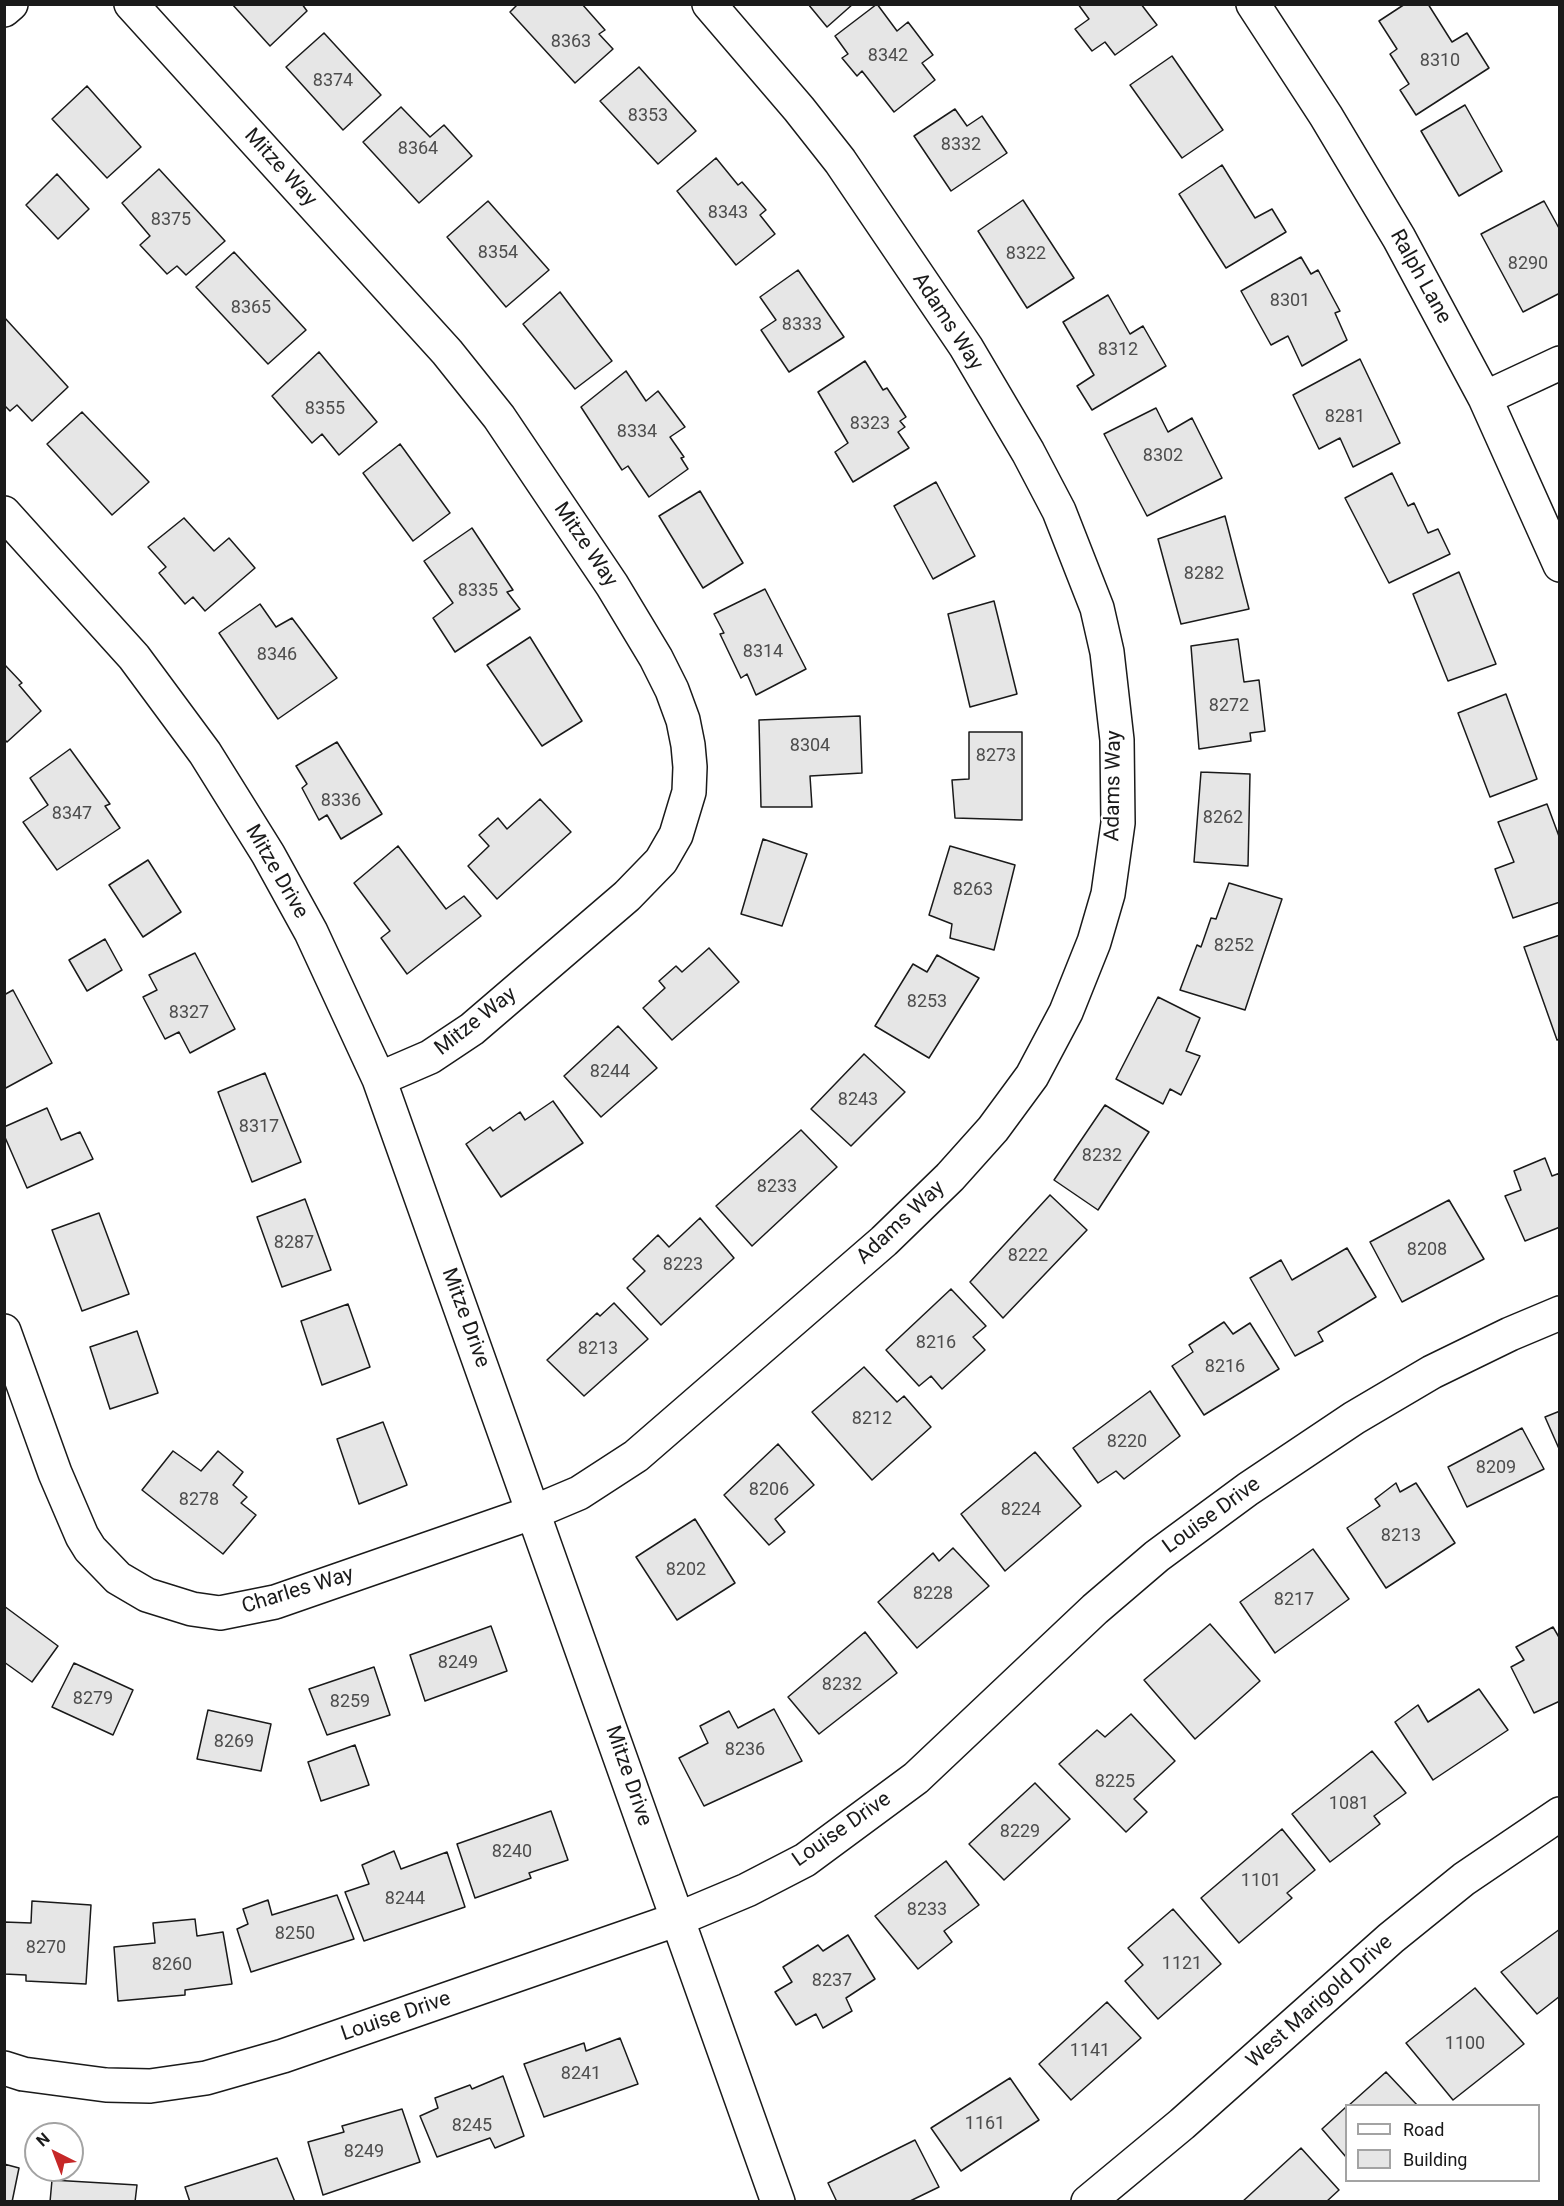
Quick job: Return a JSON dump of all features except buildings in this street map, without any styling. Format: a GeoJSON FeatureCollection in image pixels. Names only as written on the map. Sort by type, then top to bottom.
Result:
{"type":"FeatureCollection","features":[{"type":"Feature","properties":{"kind":"street"},"geometry":{"type":"LineString","coordinates":[[4,10],[11,4]]}},
{"type":"Feature","properties":{"kind":"street","name":"Mitze Way"},"geometry":{"type":"LineString","coordinates":[[130,4],[447,352],[499,417],[623,604],[656,658],[672,690],[683,720],[690,767],[689,792],[676,835],[661,861],[627,896],[472,1029],[430,1057],[379,1079]]}},
{"type":"Feature","properties":{"kind":"street","name":"Adams Way"},"geometry":{"type":"LineString","coordinates":[[534,1512],[579,1493],[636,1456],[884,1240],[950,1177],[993,1129],[1032,1076],[1066,1012],[1094,942],[1107,894],[1118,823],[1117,740],[1107,652],[1097,608],[1059,511],[1028,452],[966,347],[840,161],[799,109],[709,4]]}},
{"type":"Feature","properties":{"kind":"street","name":"Ralph Lane"},"geometry":{"type":"LineString","coordinates":[[1253,4],[1326,116],[1400,238],[1485,398],[1560,565]]}},
{"type":"Feature","properties":{"kind":"street"},"geometry":{"type":"LineString","coordinates":[[1485,398],[1560,363]]}},
{"type":"Feature","properties":{"kind":"street","name":"Mitze Drive"},"geometry":{"type":"LineString","coordinates":[[4,513],[134,657],[205,753],[268,854],[310,932],[379,1079],[778,2202]]}},
{"type":"Feature","properties":{"kind":"street","name":"Louise Drive"},"geometry":{"type":"LineString","coordinates":[[4,2068],[23,2074],[106,2085],[150,2086],[206,2078],[283,2056],[678,1919],[747,1890],[805,1860],[916,1778],[1095,1609],[1157,1556],[1248,1490],[1354,1418],[1432,1372],[1510,1334],[1560,1313]]}},
{"type":"Feature","properties":{"kind":"street","name":"Charles Way"},"geometry":{"type":"LineString","coordinates":[[4,1331],[55,1473],[82,1536],[90,1549],[118,1578],[147,1595],[192,1609],[220,1613],[275,1602],[534,1512]]}},
{"type":"Feature","properties":{"kind":"street","name":"West Marigold Drive"},"geometry":{"type":"LineString","coordinates":[[1089,2202],[1182,2124],[1391,1938],[1464,1879],[1560,1814]]}}]}
